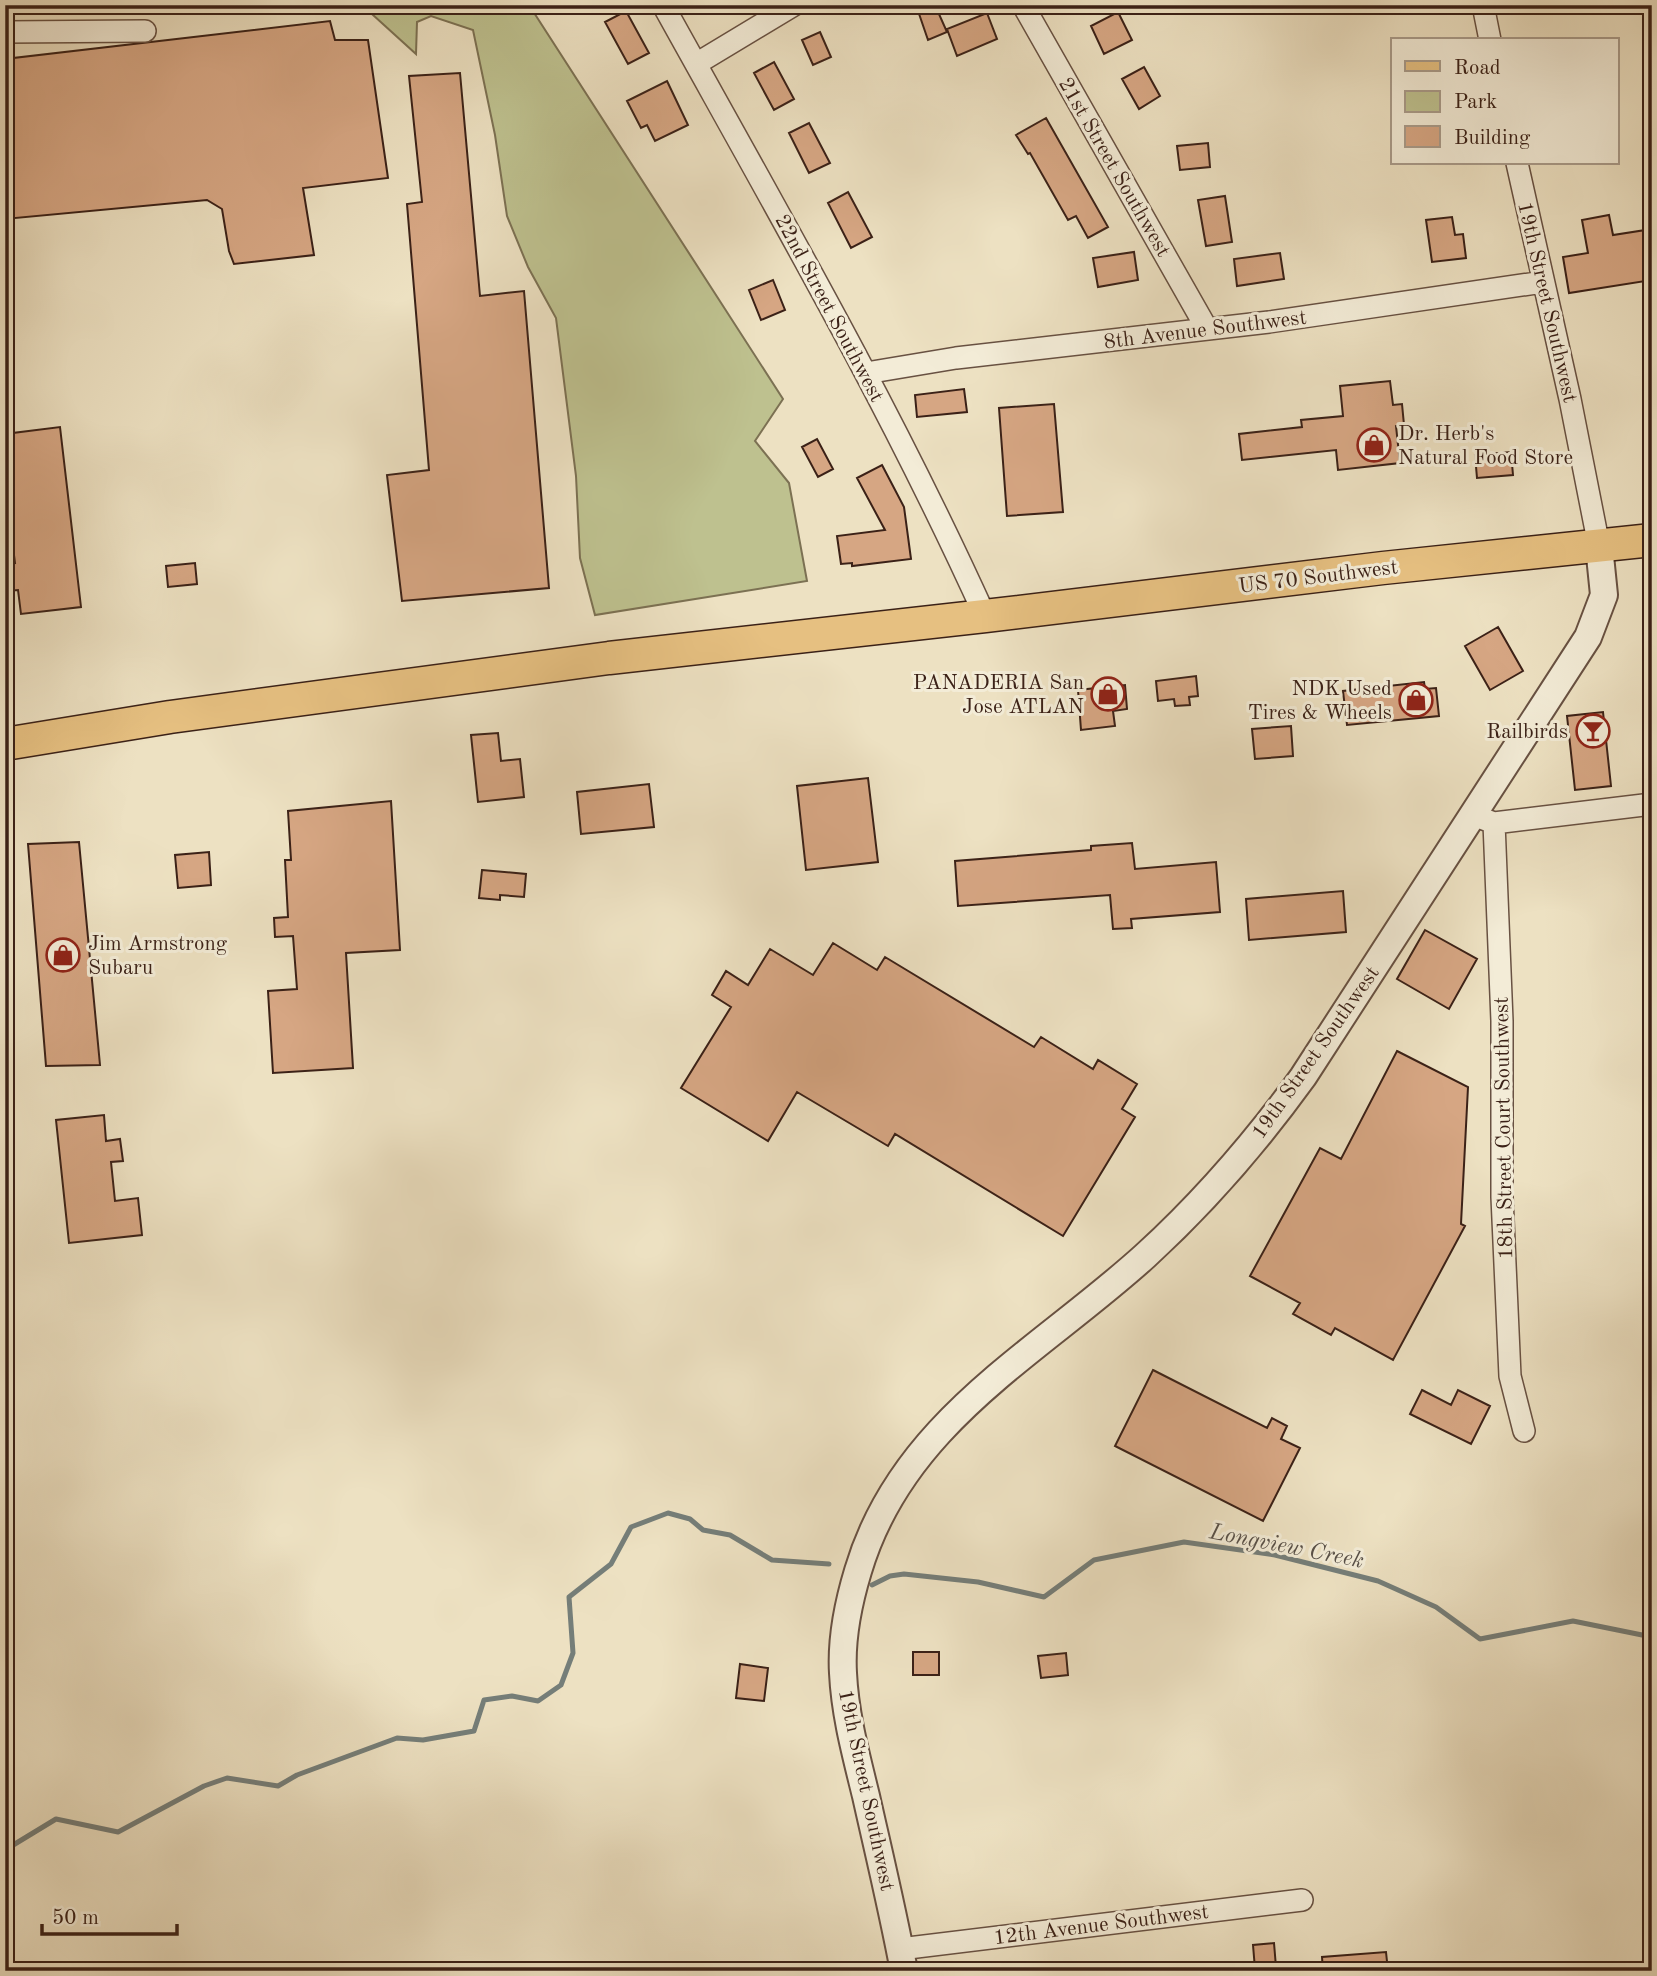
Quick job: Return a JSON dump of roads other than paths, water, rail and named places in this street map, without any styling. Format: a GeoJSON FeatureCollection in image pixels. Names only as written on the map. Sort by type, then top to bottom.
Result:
{"type":"FeatureCollection","features":[{"type":"Feature","properties":{"kind":"main road","name":"US 70 Southwest"},"geometry":{"type":"LineString","coordinates":[[5,744],[170,717],[622,656],[1383,568],[1652,540]]}},
{"type":"Feature","properties":{"kind":"street","name":"22nd Street Southwest"},"geometry":{"type":"LineString","coordinates":[[663,5],[866,373],[922,482],[985,616]]}},
{"type":"Feature","properties":{"kind":"street"},"geometry":{"type":"LineString","coordinates":[[696,64],[794,5]]}},
{"type":"Feature","properties":{"kind":"street","name":"21st Street Southwest"},"geometry":{"type":"LineString","coordinates":[[1023,5],[1207,329]]}},
{"type":"Feature","properties":{"kind":"street"},"geometry":{"type":"LineString","coordinates":[[1483,5],[1490,38]]}},
{"type":"Feature","properties":{"kind":"street"},"geometry":{"type":"LineString","coordinates":[[5,32],[145,32]]}},
{"type":"Feature","properties":{"kind":"street","name":"19th Street Southwest"},"geometry":{"type":"LineString","coordinates":[[902,1960],[850,1727],[843,1671],[844,1638],[851,1595],[863,1553],[881,1513],[909,1466],[953,1415],[1017,1358],[1143,1257],[1194,1209],[1242,1156],[1303,1077],[1483,819],[1588,637],[1604,595],[1599,546],[1570,399],[1517,164]]}},
{"type":"Feature","properties":{"kind":"street","name":"8th Avenue Southwest"},"geometry":{"type":"LineString","coordinates":[[866,373],[956,358],[1207,329],[1444,298],[1543,282]]}},
{"type":"Feature","properties":{"kind":"street"},"geometry":{"type":"LineString","coordinates":[[1483,819],[1652,804]]}},
{"type":"Feature","properties":{"kind":"street","name":"18th Street Court Southwest"},"geometry":{"type":"LineString","coordinates":[[1483,819],[1503,1021],[1502,1197],[1509,1362],[1524,1431]]}},
{"type":"Feature","properties":{"kind":"street","name":"12th Avenue Southwest"},"geometry":{"type":"LineString","coordinates":[[902,1960],[1302,1900]]}},
{"type":"Feature","properties":{"kind":"waterway","name":"Longview Creek"},"geometry":{"type":"LineString","coordinates":[[5,1850],[56,1819],[118,1832],[204,1786],[227,1778],[278,1786],[297,1775],[397,1738],[423,1740],[474,1731],[484,1700],[512,1696],[538,1701],[561,1685],[573,1653],[569,1597],[611,1564],[631,1527],[668,1513],[690,1519],[703,1530],[730,1535],[772,1560],[829,1564]]}},
{"type":"Feature","properties":{"kind":"waterway","name":"Longview Creek"},"geometry":{"type":"LineString","coordinates":[[872,1585],[890,1576],[904,1574],[978,1582],[1044,1597],[1094,1560],[1184,1542],[1275,1555],[1378,1581],[1436,1607],[1480,1639],[1573,1621],[1652,1637]]}},
{"type":"Feature","properties":{"kind":"place","name":"Dr. Herb's Natural Food Store"},"geometry":{"type":"Point","coordinates":[1374,445]}},
{"type":"Feature","properties":{"kind":"place","name":"PANADERIA San Jose ATLAN"},"geometry":{"type":"Point","coordinates":[1108,694]}},
{"type":"Feature","properties":{"kind":"place","name":"NDK Used Tires & Wheels"},"geometry":{"type":"Point","coordinates":[1416,700]}},
{"type":"Feature","properties":{"kind":"place","name":"Railbirds"},"geometry":{"type":"Point","coordinates":[1593,731]}},
{"type":"Feature","properties":{"kind":"place","name":"Jim Armstrong Subaru"},"geometry":{"type":"Point","coordinates":[63,955]}}]}
